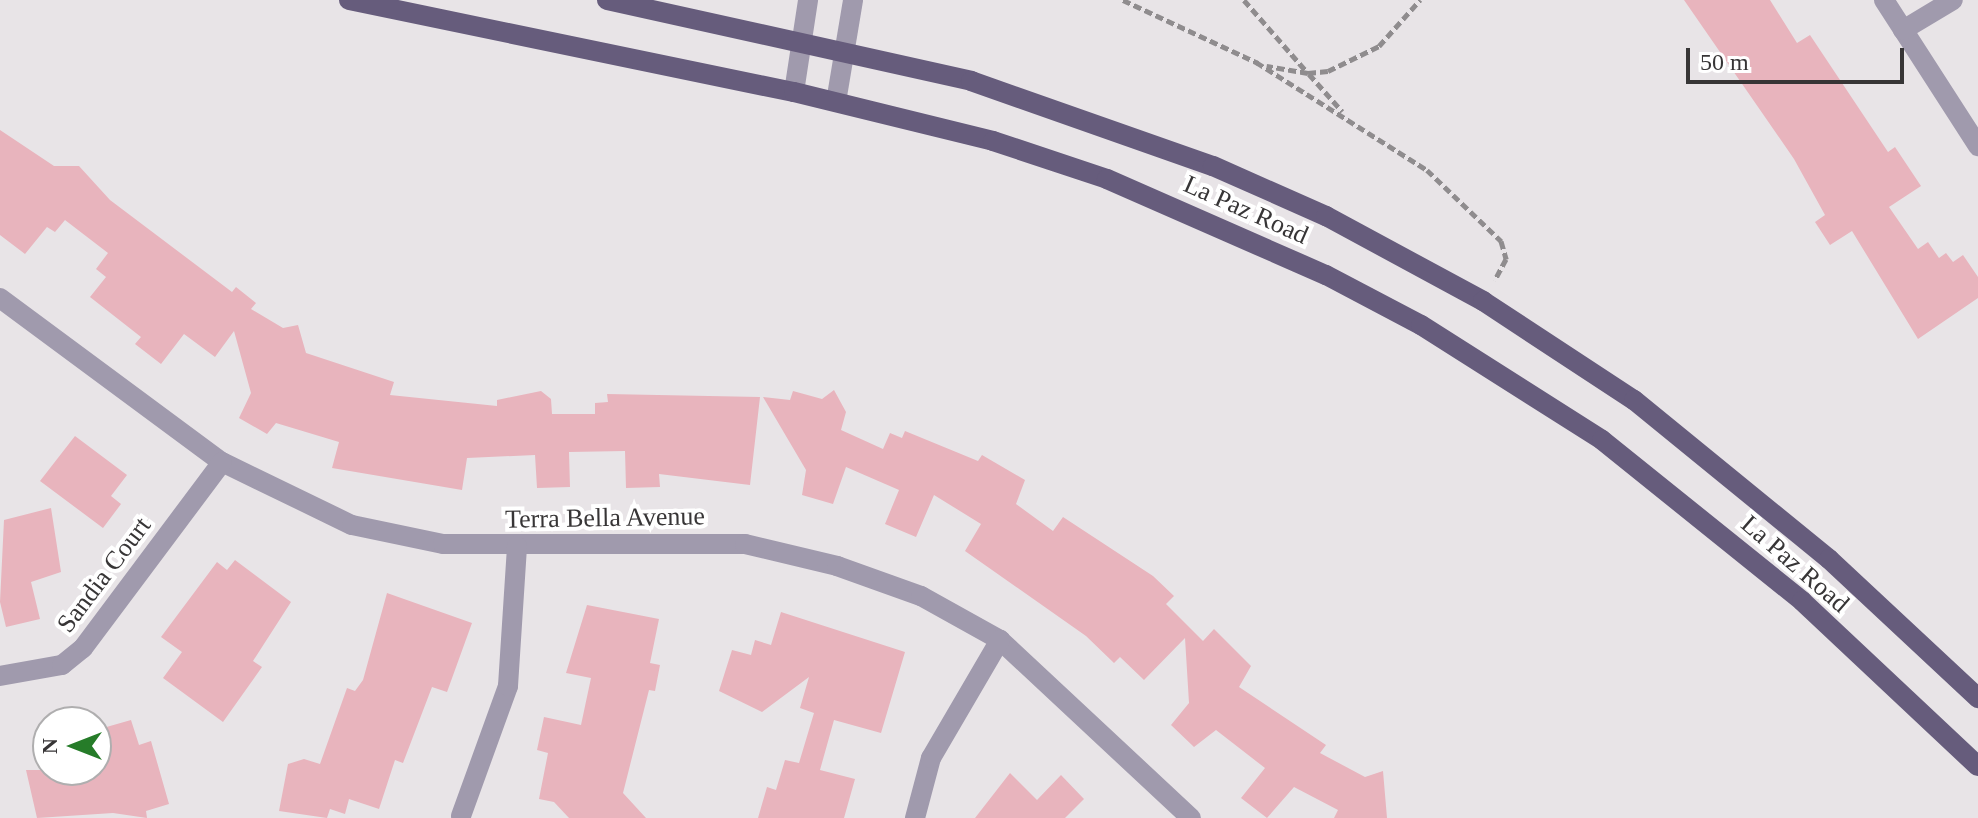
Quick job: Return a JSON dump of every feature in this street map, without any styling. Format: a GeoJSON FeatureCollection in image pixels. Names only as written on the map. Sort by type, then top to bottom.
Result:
{"type":"FeatureCollection","features":[{"type":"Feature","properties":{"kind":"main road","name":"La Paz Road"},"geometry":{"type":"LineString","coordinates":[[349,0],[794,92],[993,141],[1107,179],[1326,275],[1421,325],[1602,440],[1802,601],[1978,766]]}},
{"type":"Feature","properties":{"kind":"main road","name":"La Paz Road"},"geometry":{"type":"LineString","coordinates":[[607,0],[847,50],[971,81],[1213,166],[1326,216],[1483,301],[1634,400],[1727,472],[1978,698]]}},
{"type":"Feature","properties":{"kind":"street"},"geometry":{"type":"LineString","coordinates":[[794,92],[808,0]]}},
{"type":"Feature","properties":{"kind":"street"},"geometry":{"type":"LineString","coordinates":[[836,102],[853,0]]}},
{"type":"Feature","properties":{"kind":"street"},"geometry":{"type":"LineString","coordinates":[[1884,0],[1978,146]]}},
{"type":"Feature","properties":{"kind":"street"},"geometry":{"type":"LineString","coordinates":[[1903,30],[1953,0]]}},
{"type":"Feature","properties":{"kind":"street","name":"Terra Bella Avenue"},"geometry":{"type":"LineString","coordinates":[[0,298],[222,462],[352,525],[443,544],[745,544],[837,566],[921,596],[1000,640],[1191,818]]}},
{"type":"Feature","properties":{"kind":"street","name":"Sandia Court"},"geometry":{"type":"LineString","coordinates":[[0,676],[62,665],[83,648],[222,462]]}},
{"type":"Feature","properties":{"kind":"street"},"geometry":{"type":"LineString","coordinates":[[461,816],[508,686],[517,546]]}},
{"type":"Feature","properties":{"kind":"street"},"geometry":{"type":"LineString","coordinates":[[915,818],[931,758],[1000,640]]}},
{"type":"Feature","properties":{"kind":"path"},"geometry":{"type":"LineString","coordinates":[[1123,0],[1256,62],[1427,170],[1501,241],[1506,259],[1483,301]]}},
{"type":"Feature","properties":{"kind":"path"},"geometry":{"type":"LineString","coordinates":[[1244,0],[1347,117]]}},
{"type":"Feature","properties":{"kind":"path"},"geometry":{"type":"LineString","coordinates":[[1256,62],[1308,73],[1328,71],[1379,46],[1420,0]]}},
{"type":"Feature","properties":{"kind":"building"},"geometry":{"type":"Polygon","coordinates":[[[1684,0],[1770,0],[1797,43],[1810,35],[1888,152],[1895,147],[1921,186],[1889,207],[1918,249],[1928,242],[1939,258],[1946,253],[1953,262],[1963,255],[1978,277],[1978,298],[1918,339],[1852,231],[1830,245],[1815,222],[1825,215],[1794,159],[1684,0]]]}},
{"type":"Feature","properties":{"kind":"building"},"geometry":{"type":"Polygon","coordinates":[[[0,130],[54,166],[79,166],[110,200],[232,292],[236,287],[256,303],[251,309],[283,328],[298,325],[306,353],[394,382],[390,395],[497,406],[497,400],[541,391],[551,399],[552,414],[595,414],[595,403],[608,402],[607,394],[760,397],[750,485],[659,474],[660,487],[626,488],[625,451],[569,452],[570,487],[537,488],[535,455],[467,458],[462,490],[332,468],[339,442],[276,423],[267,434],[239,418],[251,393],[234,331],[215,357],[184,334],[161,364],[135,344],[141,337],[90,297],[106,277],[96,269],[108,253],[65,220],[55,232],[47,227],[25,254],[0,235],[0,130]]]}},
{"type":"Feature","properties":{"kind":"building"},"geometry":{"type":"Polygon","coordinates":[[[834,390],[846,412],[841,430],[883,449],[890,433],[902,438],[905,431],[978,461],[982,455],[1025,480],[1016,504],[1053,531],[1063,517],[1153,576],[1174,596],[1166,604],[1203,641],[1214,629],[1251,666],[1239,687],[1326,745],[1320,753],[1365,777],[1383,771],[1387,818],[1334,818],[1338,810],[1294,787],[1267,818],[1241,798],[1265,768],[1216,730],[1194,747],[1171,725],[1189,703],[1185,638],[1144,680],[1120,657],[1114,663],[1086,636],[965,551],[981,524],[934,495],[916,537],[885,524],[899,490],[846,467],[833,504],[802,495],[806,470],[763,397],[790,400],[793,391],[822,399],[834,390]]]}},
{"type":"Feature","properties":{"kind":"building"},"geometry":{"type":"Polygon","coordinates":[[[75,436],[127,475],[111,496],[121,504],[103,528],[40,481],[75,436]]]}},
{"type":"Feature","properties":{"kind":"building"},"geometry":{"type":"Polygon","coordinates":[[[51,508],[61,572],[31,582],[40,619],[6,627],[0,602],[4,520],[51,508]]]}},
{"type":"Feature","properties":{"kind":"building"},"geometry":{"type":"Polygon","coordinates":[[[235,560],[291,602],[253,661],[262,667],[223,722],[163,678],[182,652],[161,637],[217,562],[227,570],[235,560]]]}},
{"type":"Feature","properties":{"kind":"building"},"geometry":{"type":"Polygon","coordinates":[[[387,593],[472,623],[447,692],[432,687],[403,763],[395,760],[379,809],[349,799],[345,814],[330,809],[327,818],[279,811],[288,764],[304,759],[320,764],[347,688],[355,691],[363,680],[387,593]]]}},
{"type":"Feature","properties":{"kind":"building"},"geometry":{"type":"Polygon","coordinates":[[[587,605],[659,619],[650,663],[660,665],[655,691],[649,690],[623,793],[646,818],[569,818],[554,802],[539,799],[548,753],[537,750],[544,717],[581,725],[591,678],[566,673],[587,605]]]}},
{"type":"Feature","properties":{"kind":"building"},"geometry":{"type":"Polygon","coordinates":[[[781,612],[905,652],[881,733],[834,720],[820,770],[855,779],[844,818],[758,818],[767,787],[776,790],[785,760],[799,763],[814,713],[800,708],[809,677],[762,712],[719,691],[732,650],[751,655],[755,640],[771,645],[781,612]]]}},
{"type":"Feature","properties":{"kind":"building"},"geometry":{"type":"Polygon","coordinates":[[[131,720],[139,745],[151,741],[169,804],[146,811],[147,818],[113,813],[37,818],[26,770],[32,770],[32,786],[112,786],[112,725],[131,720]]]}},
{"type":"Feature","properties":{"kind":"building"},"geometry":{"type":"Polygon","coordinates":[[[1010,773],[1037,800],[1061,775],[1084,799],[1065,818],[975,818],[1010,773]]]}}]}
